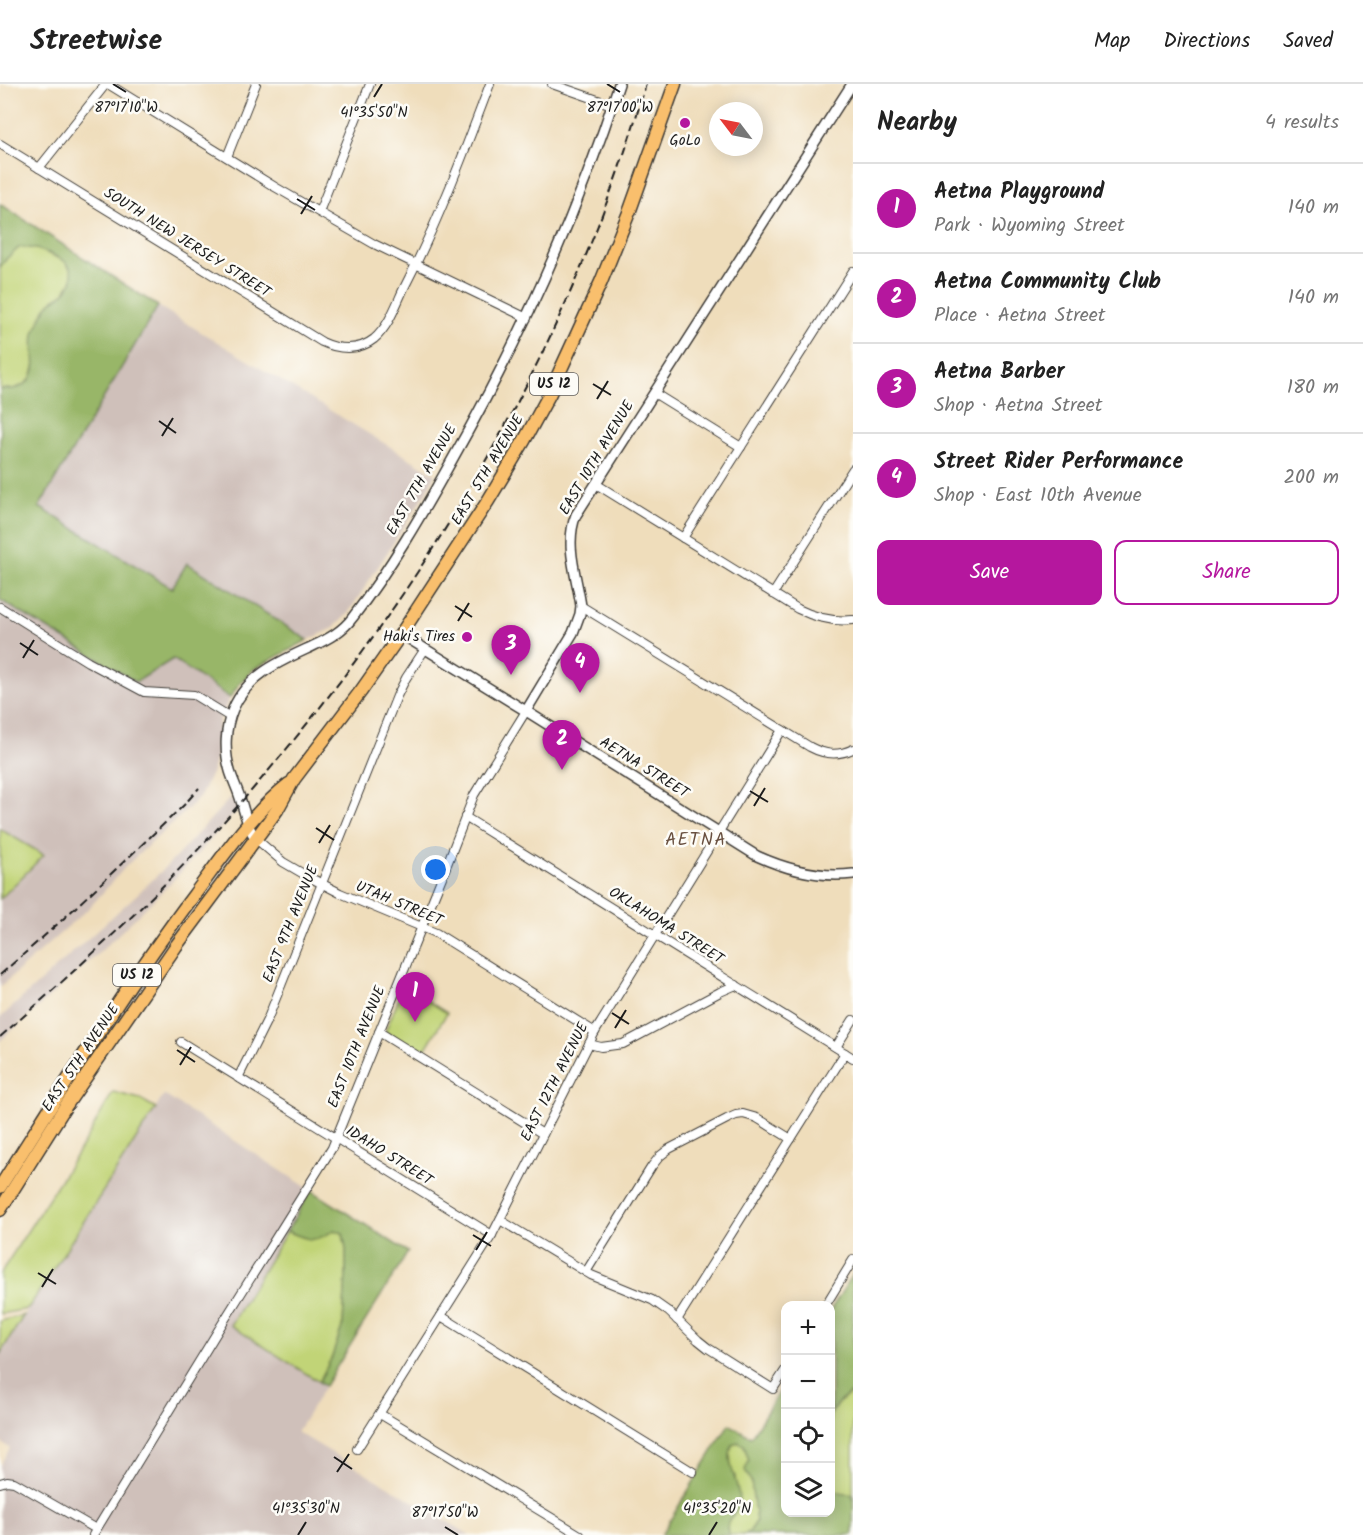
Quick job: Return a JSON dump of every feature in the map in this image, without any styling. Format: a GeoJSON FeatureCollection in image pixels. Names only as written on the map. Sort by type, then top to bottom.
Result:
{"type":"FeatureCollection","features":[{"type":"Feature","properties":{"kind":"main road","name":"EAST 5TH AVENUE"},"geometry":{"type":"LineString","coordinates":[[0,1210],[96,1062],[176,946],[277,810],[294,779],[401,634],[488,501],[524,441],[549,395],[609,261],[630,210],[675,84]]}},
{"type":"Feature","properties":{"kind":"main road","name":"EAST 5TH AVENUE"},"geometry":{"type":"LineString","coordinates":[[0,1187],[149,958],[208,875],[270,799],[294,779]]}},
{"type":"Feature","properties":{"kind":"street"},"geometry":{"type":"LineString","coordinates":[[39,168],[107,84],[275,187],[374,244],[527,318]]}},
{"type":"Feature","properties":{"kind":"street"},"geometry":{"type":"LineString","coordinates":[[227,157],[256,84]]}},
{"type":"Feature","properties":{"kind":"street"},"geometry":{"type":"LineString","coordinates":[[319,212],[370,84]]}},
{"type":"Feature","properties":{"kind":"street"},"geometry":{"type":"LineString","coordinates":[[416,265],[450,189],[490,84]]}},
{"type":"Feature","properties":{"kind":"street"},"geometry":{"type":"LineString","coordinates":[[552,84],[612,105]]}},
{"type":"Feature","properties":{"kind":"street","name":"EAST 7TH AVENUE"},"geometry":{"type":"LineString","coordinates":[[255,838],[247,826],[227,758],[226,735],[233,709],[242,693],[260,674],[345,627],[394,557],[439,483],[500,373],[527,318],[562,241],[619,84]]}},
{"type":"Feature","properties":{"kind":"street","name":"EAST 10TH AVENUE"},"geometry":{"type":"LineString","coordinates":[[94,1532],[332,1148],[476,791],[568,641],[577,622],[581,606],[571,548],[571,531],[576,515],[852,84]]}},
{"type":"Feature","properties":{"kind":"street","name":"SOUTH NEW JERSEY STREET"},"geometry":{"type":"LineString","coordinates":[[0,144],[331,346],[357,347],[365,345],[376,336],[385,326],[416,265]]}},
{"type":"Feature","properties":{"kind":"street"},"geometry":{"type":"LineString","coordinates":[[683,538],[853,271]]}},
{"type":"Feature","properties":{"kind":"street"},"geometry":{"type":"LineString","coordinates":[[654,393],[741,447]]}},
{"type":"Feature","properties":{"kind":"street"},"geometry":{"type":"LineString","coordinates":[[773,594],[853,469]]}},
{"type":"Feature","properties":{"kind":"street"},"geometry":{"type":"LineString","coordinates":[[596,484],[798,609],[818,618],[853,620]]}},
{"type":"Feature","properties":{"kind":"street"},"geometry":{"type":"LineString","coordinates":[[581,606],[820,752],[838,754],[853,749]]}},
{"type":"Feature","properties":{"kind":"street"},"geometry":{"type":"LineString","coordinates":[[0,607],[88,662],[144,692],[194,695],[230,717]]}},
{"type":"Feature","properties":{"kind":"street","name":"AETNA STREET"},"geometry":{"type":"LineString","coordinates":[[401,634],[757,856],[786,867],[815,874],[853,874]]}},
{"type":"Feature","properties":{"kind":"street","name":"EAST 9TH AVENUE"},"geometry":{"type":"LineString","coordinates":[[238,1078],[268,1018],[394,702],[406,678],[426,650]]}},
{"type":"Feature","properties":{"kind":"street","name":"EAST 12TH AVENUE"},"geometry":{"type":"LineString","coordinates":[[357,1449],[492,1235],[595,1032],[782,730]]}},
{"type":"Feature","properties":{"kind":"street","name":"OKLAHOMA STREET"},"geometry":{"type":"LineString","coordinates":[[465,817],[853,1058]]}},
{"type":"Feature","properties":{"kind":"street","name":"UTAH STREET"},"geometry":{"type":"LineString","coordinates":[[255,838],[288,865],[340,893],[436,933],[595,1032]]}},
{"type":"Feature","properties":{"kind":"street"},"geometry":{"type":"LineString","coordinates":[[589,1044],[601,1047],[623,1044],[736,985]]}},
{"type":"Feature","properties":{"kind":"street"},"geometry":{"type":"LineString","coordinates":[[836,1047],[853,1020]]}},
{"type":"Feature","properties":{"kind":"street"},"geometry":{"type":"LineString","coordinates":[[379,1032],[543,1134]]}},
{"type":"Feature","properties":{"kind":"street","name":"IDAHO STREET"},"geometry":{"type":"LineString","coordinates":[[181,1042],[492,1235]]}},
{"type":"Feature","properties":{"kind":"street"},"geometry":{"type":"LineString","coordinates":[[677,1320],[845,1053]]}},
{"type":"Feature","properties":{"kind":"street"},"geometry":{"type":"LineString","coordinates":[[586,1272],[652,1166],[669,1149],[727,1119],[743,1114],[757,1118],[791,1139]]}},
{"type":"Feature","properties":{"kind":"street"},"geometry":{"type":"LineString","coordinates":[[500,1220],[586,1272],[652,1300],[708,1348],[773,1389],[781,1376]]}},
{"type":"Feature","properties":{"kind":"street"},"geometry":{"type":"LineString","coordinates":[[827,1301],[853,1260]]}},
{"type":"Feature","properties":{"kind":"street"},"geometry":{"type":"LineString","coordinates":[[441,1316],[693,1472]]}},
{"type":"Feature","properties":{"kind":"street"},"geometry":{"type":"LineString","coordinates":[[380,1414],[580,1535]]}},
{"type":"Feature","properties":{"kind":"street"},"geometry":{"type":"LineString","coordinates":[[0,1483],[14,1482],[94,1532]]}},
{"type":"Feature","properties":{"kind":"shaded area"},"geometry":{"type":"Polygon","coordinates":[[[158,306],[435,474],[427,491],[347,615],[332,629],[308,640],[188,563],[172,588],[39,507],[158,306]]]}},
{"type":"Feature","properties":{"kind":"shaded area"},"geometry":{"type":"Polygon","coordinates":[[[0,600],[136,682],[173,659],[230,698],[219,721],[217,754],[213,769],[201,795],[128,864],[90,907],[0,987],[0,899],[43,855],[0,829],[0,600]]]}},
{"type":"Feature","properties":{"kind":"shaded area"},"geometry":{"type":"Polygon","coordinates":[[[231,797],[238,810],[165,889],[100,952],[0,1041],[0,1018],[144,888],[231,797]]]}},
{"type":"Feature","properties":{"kind":"shaded area"},"geometry":{"type":"Polygon","coordinates":[[[164,1095],[311,1190],[230,1325],[325,1386],[297,1432],[470,1535],[0,1535],[0,1465],[10,1448],[0,1442],[0,1354],[164,1095]]]}},
{"type":"Feature","properties":{"kind":"green space"},"geometry":{"type":"Polygon","coordinates":[[[0,204],[158,306],[39,507],[172,588],[187,563],[308,640],[254,669],[240,683],[230,698],[173,659],[136,682],[0,600],[0,389],[16,388],[29,380],[35,362],[33,343],[35,331],[41,316],[45,309],[69,287],[72,273],[64,261],[54,256],[31,248],[20,247],[0,267],[0,204]]]}},
{"type":"Feature","properties":{"kind":"green space"},"geometry":{"type":"Polygon","coordinates":[[[20,247],[35,248],[65,261],[72,271],[72,280],[65,292],[50,303],[33,350],[36,361],[31,378],[24,385],[12,390],[0,389],[0,267],[20,247]]]}},
{"type":"Feature","properties":{"kind":"green space"},"geometry":{"type":"Polygon","coordinates":[[[0,829],[44,855],[0,899],[0,829]]]}},
{"type":"Feature","properties":{"kind":"green space"},"geometry":{"type":"Polygon","coordinates":[[[404,986],[447,1013],[422,1055],[385,1032],[404,986]]]}},
{"type":"Feature","properties":{"kind":"green space"},"geometry":{"type":"Polygon","coordinates":[[[113,1092],[140,1099],[156,1108],[28,1309],[0,1314],[0,1274],[87,1138],[113,1092]]]}},
{"type":"Feature","properties":{"kind":"green space"},"geometry":{"type":"Polygon","coordinates":[[[311,1190],[408,1252],[325,1386],[319,1382],[332,1357],[343,1324],[346,1249],[343,1233],[334,1230],[316,1239],[301,1237],[287,1231],[311,1190]]]}},
{"type":"Feature","properties":{"kind":"green space"},"geometry":{"type":"Polygon","coordinates":[[[334,1230],[343,1233],[346,1249],[343,1324],[332,1357],[319,1382],[230,1325],[287,1231],[300,1236],[316,1238],[334,1230]]]}},
{"type":"Feature","properties":{"kind":"green space"},"geometry":{"type":"Polygon","coordinates":[[[853,1274],[853,1395],[849,1394],[835,1407],[835,1355],[835,1303],[853,1274]]]}},
{"type":"Feature","properties":{"kind":"green space"},"geometry":{"type":"Polygon","coordinates":[[[24,1315],[0,1354],[0,1321],[24,1315]]]}},
{"type":"Feature","properties":{"kind":"green space"},"geometry":{"type":"Polygon","coordinates":[[[779,1392],[781,1396],[781,1517],[835,1517],[835,1491],[853,1495],[853,1535],[744,1535],[756,1522],[751,1481],[745,1470],[749,1461],[744,1445],[738,1442],[732,1445],[730,1453],[739,1499],[737,1508],[728,1523],[727,1528],[730,1535],[661,1535],[729,1424],[751,1437],[779,1392]]]}},
{"type":"Feature","properties":{"kind":"green space"},"geometry":{"type":"Polygon","coordinates":[[[850,1394],[853,1395],[853,1495],[835,1491],[835,1407],[850,1394]]]}},
{"type":"Feature","properties":{"kind":"green space"},"geometry":{"type":"Polygon","coordinates":[[[739,1442],[744,1445],[749,1461],[746,1470],[751,1481],[756,1522],[744,1535],[730,1535],[726,1528],[738,1508],[730,1451],[732,1445],[739,1442]]]}},
{"type":"Feature","properties":{"kind":"railway"},"geometry":{"type":"LineString","coordinates":[[0,1037],[98,949],[192,856],[267,772],[338,684],[404,592],[465,497],[520,398],[569,296],[611,191],[646,84]]}},
{"type":"Feature","properties":{"kind":"railway"},"geometry":{"type":"LineString","coordinates":[[0,975],[60,922],[184,805],[199,788]]}},
{"type":"Feature","properties":{"kind":"place","name":"GoLo"},"geometry":{"type":"Point","coordinates":[685,123]}},
{"type":"Feature","properties":{"kind":"place","name":"Haki's Tires"},"geometry":{"type":"Point","coordinates":[467,637]}},
{"type":"Feature","properties":{"kind":"place","name":"Aetna Barber"},"geometry":{"type":"Point","coordinates":[511,675]}},
{"type":"Feature","properties":{"kind":"place","name":"Street Rider Performance"},"geometry":{"type":"Point","coordinates":[580,693]}},
{"type":"Feature","properties":{"kind":"place","name":"Aetna Community Club"},"geometry":{"type":"Point","coordinates":[562,770]}},
{"type":"Feature","properties":{"kind":"place","name":"Aetna Playground"},"geometry":{"type":"Point","coordinates":[415,1022]}},
{"type":"Feature","properties":{"kind":"district","name":"AETNA"},"geometry":{"type":"Point","coordinates":[696,840]}}]}
